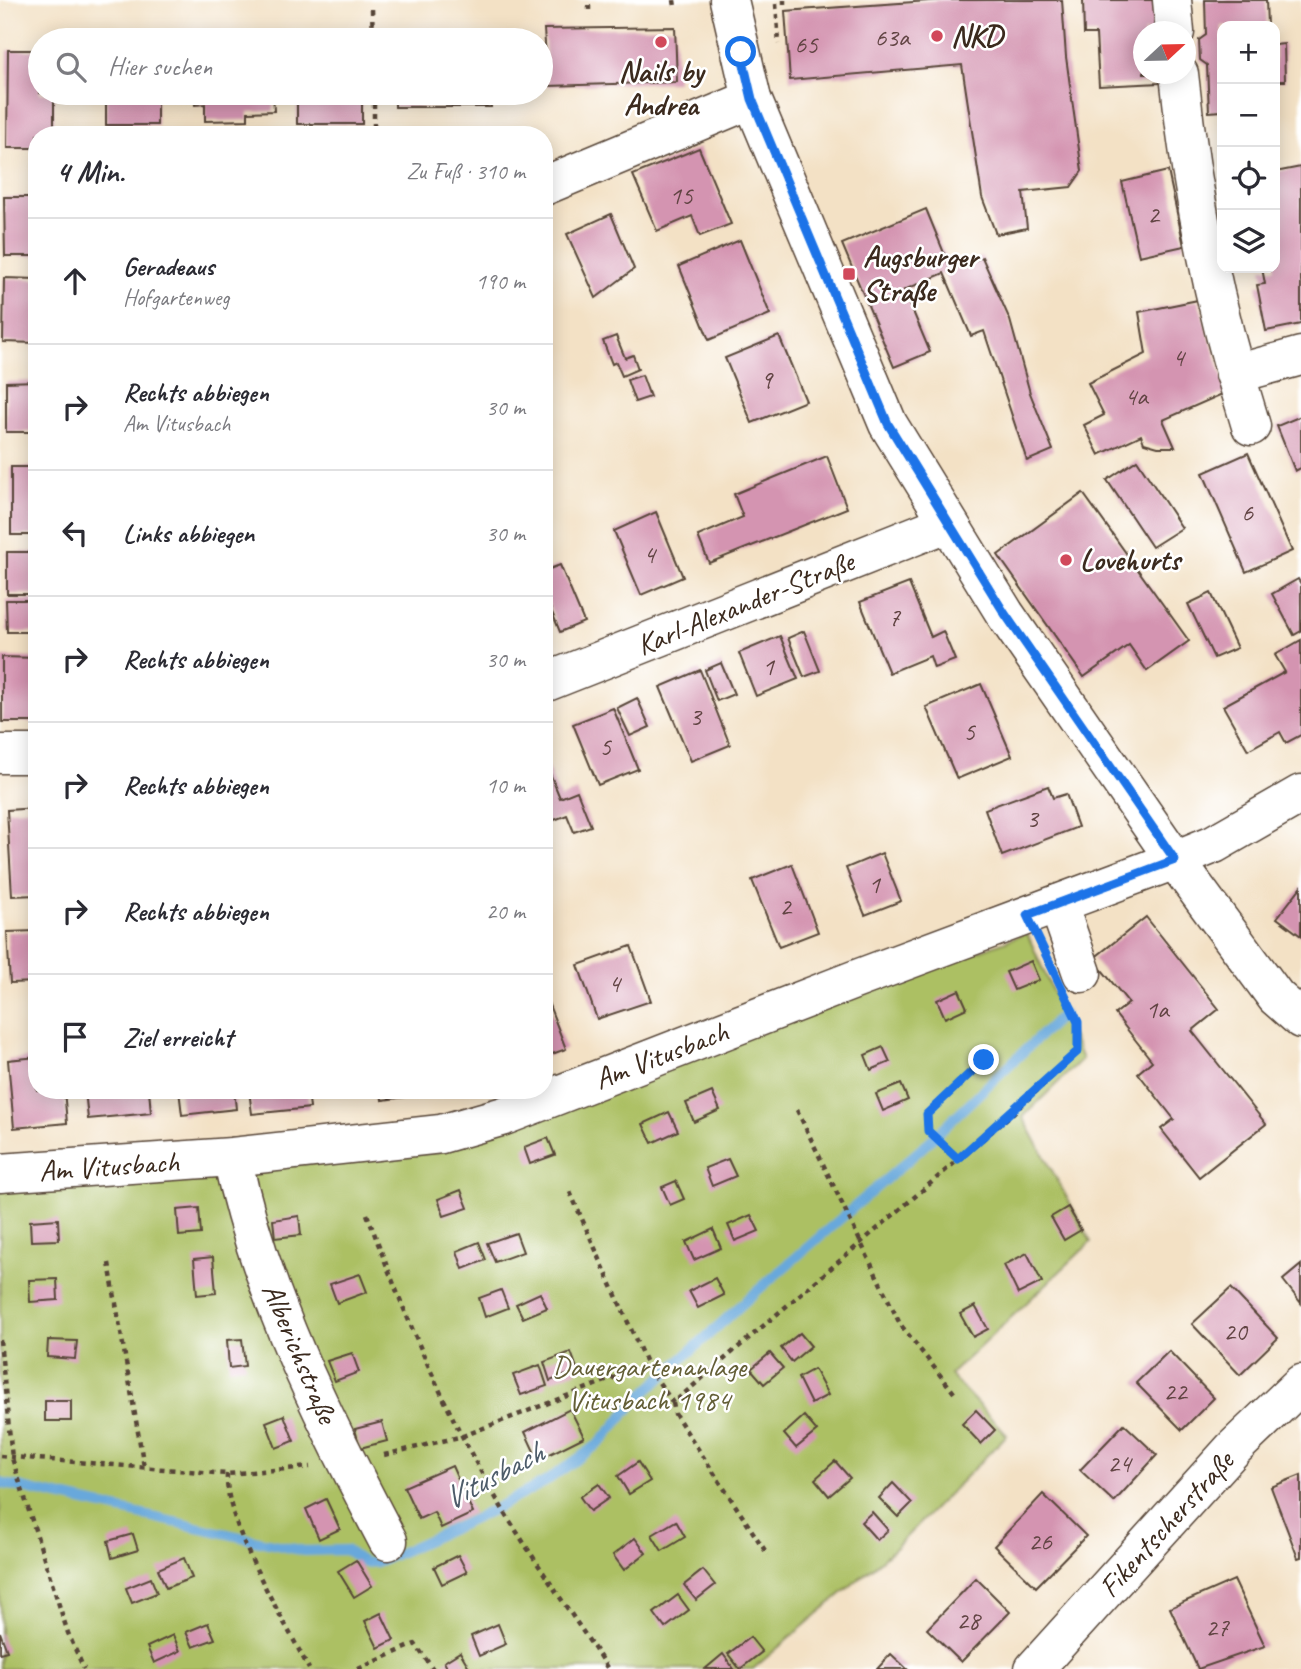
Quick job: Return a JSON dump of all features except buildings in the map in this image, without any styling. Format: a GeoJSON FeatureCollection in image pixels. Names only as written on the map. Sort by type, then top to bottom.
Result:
{"type":"FeatureCollection","features":[{"type":"Feature","properties":{"kind":"street"},"geometry":{"type":"LineString","coordinates":[[729,0],[752,99],[888,424],[1005,614],[1175,860],[1276,997],[1301,1019]]}},
{"type":"Feature","properties":{"kind":"street"},"geometry":{"type":"LineString","coordinates":[[1172,0],[1174,21]]}},
{"type":"Feature","properties":{"kind":"street"},"geometry":{"type":"LineString","coordinates":[[1181,84],[1210,279],[1251,426]]}},
{"type":"Feature","properties":{"kind":"street"},"geometry":{"type":"LineString","coordinates":[[553,182],[752,99]]}},
{"type":"Feature","properties":{"kind":"street"},"geometry":{"type":"LineString","coordinates":[[1235,374],[1301,356]]}},
{"type":"Feature","properties":{"kind":"street","name":"Karl-Alexander-Straße"},"geometry":{"type":"LineString","coordinates":[[553,679],[947,523]]}},
{"type":"Feature","properties":{"kind":"street"},"geometry":{"type":"LineString","coordinates":[[0,754],[28,754]]}},
{"type":"Feature","properties":{"kind":"street","name":"Am Vitusbach"},"geometry":{"type":"LineString","coordinates":[[553,1097],[1175,860],[1214,844],[1301,794]]}},
{"type":"Feature","properties":{"kind":"street"},"geometry":{"type":"LineString","coordinates":[[1058,904],[1074,986]]}},
{"type":"Feature","properties":{"kind":"street","name":"Am Vitusbach"},"geometry":{"type":"LineString","coordinates":[[0,1173],[232,1157],[441,1134],[504,1116],[548,1099]]}},
{"type":"Feature","properties":{"kind":"street","name":"Alberichstraße"},"geometry":{"type":"LineString","coordinates":[[232,1157],[241,1203],[278,1308],[348,1464],[388,1541]]}},
{"type":"Feature","properties":{"kind":"street","name":"Fikentscherstraße"},"geometry":{"type":"LineString","coordinates":[[1034,1669],[1233,1449],[1301,1384]]}},
{"type":"Feature","properties":{"kind":"path"},"geometry":{"type":"LineString","coordinates":[[674,0],[675,7]]}},
{"type":"Feature","properties":{"kind":"path"},"geometry":{"type":"LineString","coordinates":[[589,1],[589,10]]}},
{"type":"Feature","properties":{"kind":"path"},"geometry":{"type":"LineString","coordinates":[[372,9],[373,28]]}},
{"type":"Feature","properties":{"kind":"path"},"geometry":{"type":"LineString","coordinates":[[374,105],[374,126]]}},
{"type":"Feature","properties":{"kind":"path"},"geometry":{"type":"LineString","coordinates":[[673,1403],[958,1159],[1078,1051],[1074,986]]}},
{"type":"Feature","properties":{"kind":"path"},"geometry":{"type":"LineString","coordinates":[[958,1159],[928,1131],[927,1114],[984,1060]]}},
{"type":"Feature","properties":{"kind":"path"},"geometry":{"type":"LineString","coordinates":[[797,1110],[900,1324],[955,1394]]}},
{"type":"Feature","properties":{"kind":"path"},"geometry":{"type":"LineString","coordinates":[[570,1192],[647,1365]]}},
{"type":"Feature","properties":{"kind":"path"},"geometry":{"type":"LineString","coordinates":[[367,1214],[408,1326],[507,1516],[608,1669]]}},
{"type":"Feature","properties":{"kind":"path"},"geometry":{"type":"LineString","coordinates":[[109,1263],[144,1467]]}},
{"type":"Feature","properties":{"kind":"path"},"geometry":{"type":"LineString","coordinates":[[0,1340],[12,1458],[68,1633],[84,1669]]}},
{"type":"Feature","properties":{"kind":"path"},"geometry":{"type":"LineString","coordinates":[[654,1375],[673,1403],[675,1414],[768,1555]]}},
{"type":"Feature","properties":{"kind":"path"},"geometry":{"type":"LineString","coordinates":[[228,1474],[226,1493],[239,1529],[309,1669]]}},
{"type":"Feature","properties":{"kind":"path"},"geometry":{"type":"LineString","coordinates":[[358,1669],[415,1644],[433,1669]]}},
{"type":"Feature","properties":{"kind":"green space","name":"Dauergartenanlage Vitusbach 1984"},"geometry":{"type":"Polygon","coordinates":[[[1027,933],[1082,1059],[1023,1117],[1091,1242],[950,1375],[1007,1435],[895,1548],[753,1669],[0,1669],[0,1190],[437,1152],[1027,933]]]}},
{"type":"Feature","properties":{"kind":"waterway","name":"Vitusbach"},"geometry":{"type":"LineString","coordinates":[[0,1483],[304,1551],[346,1550],[364,1563],[379,1562],[483,1515],[545,1482],[600,1443],[636,1401],[749,1298],[921,1149],[1063,1014]]}},
{"type":"Feature","properties":{"kind":"place","name":"NKD"},"geometry":{"type":"Point","coordinates":[937,36]}},
{"type":"Feature","properties":{"kind":"place","name":"Nails by Andrea"},"geometry":{"type":"Point","coordinates":[661,42]}},
{"type":"Feature","properties":{"kind":"place","name":"Augsburger Straße"},"geometry":{"type":"Point","coordinates":[849,274]}},
{"type":"Feature","properties":{"kind":"place","name":"Lovehurts"},"geometry":{"type":"Point","coordinates":[1066,560]}},
{"type":"Feature","properties":{"kind":"route"},"geometry":{"type":"LineString","coordinates":[[741,52],[752,99],[888,424],[1005,614],[1175,860],[1027,915],[1078,1022],[1078,1051],[1014,1112],[958,1159],[928,1131],[927,1114],[984,1060]]}}]}
